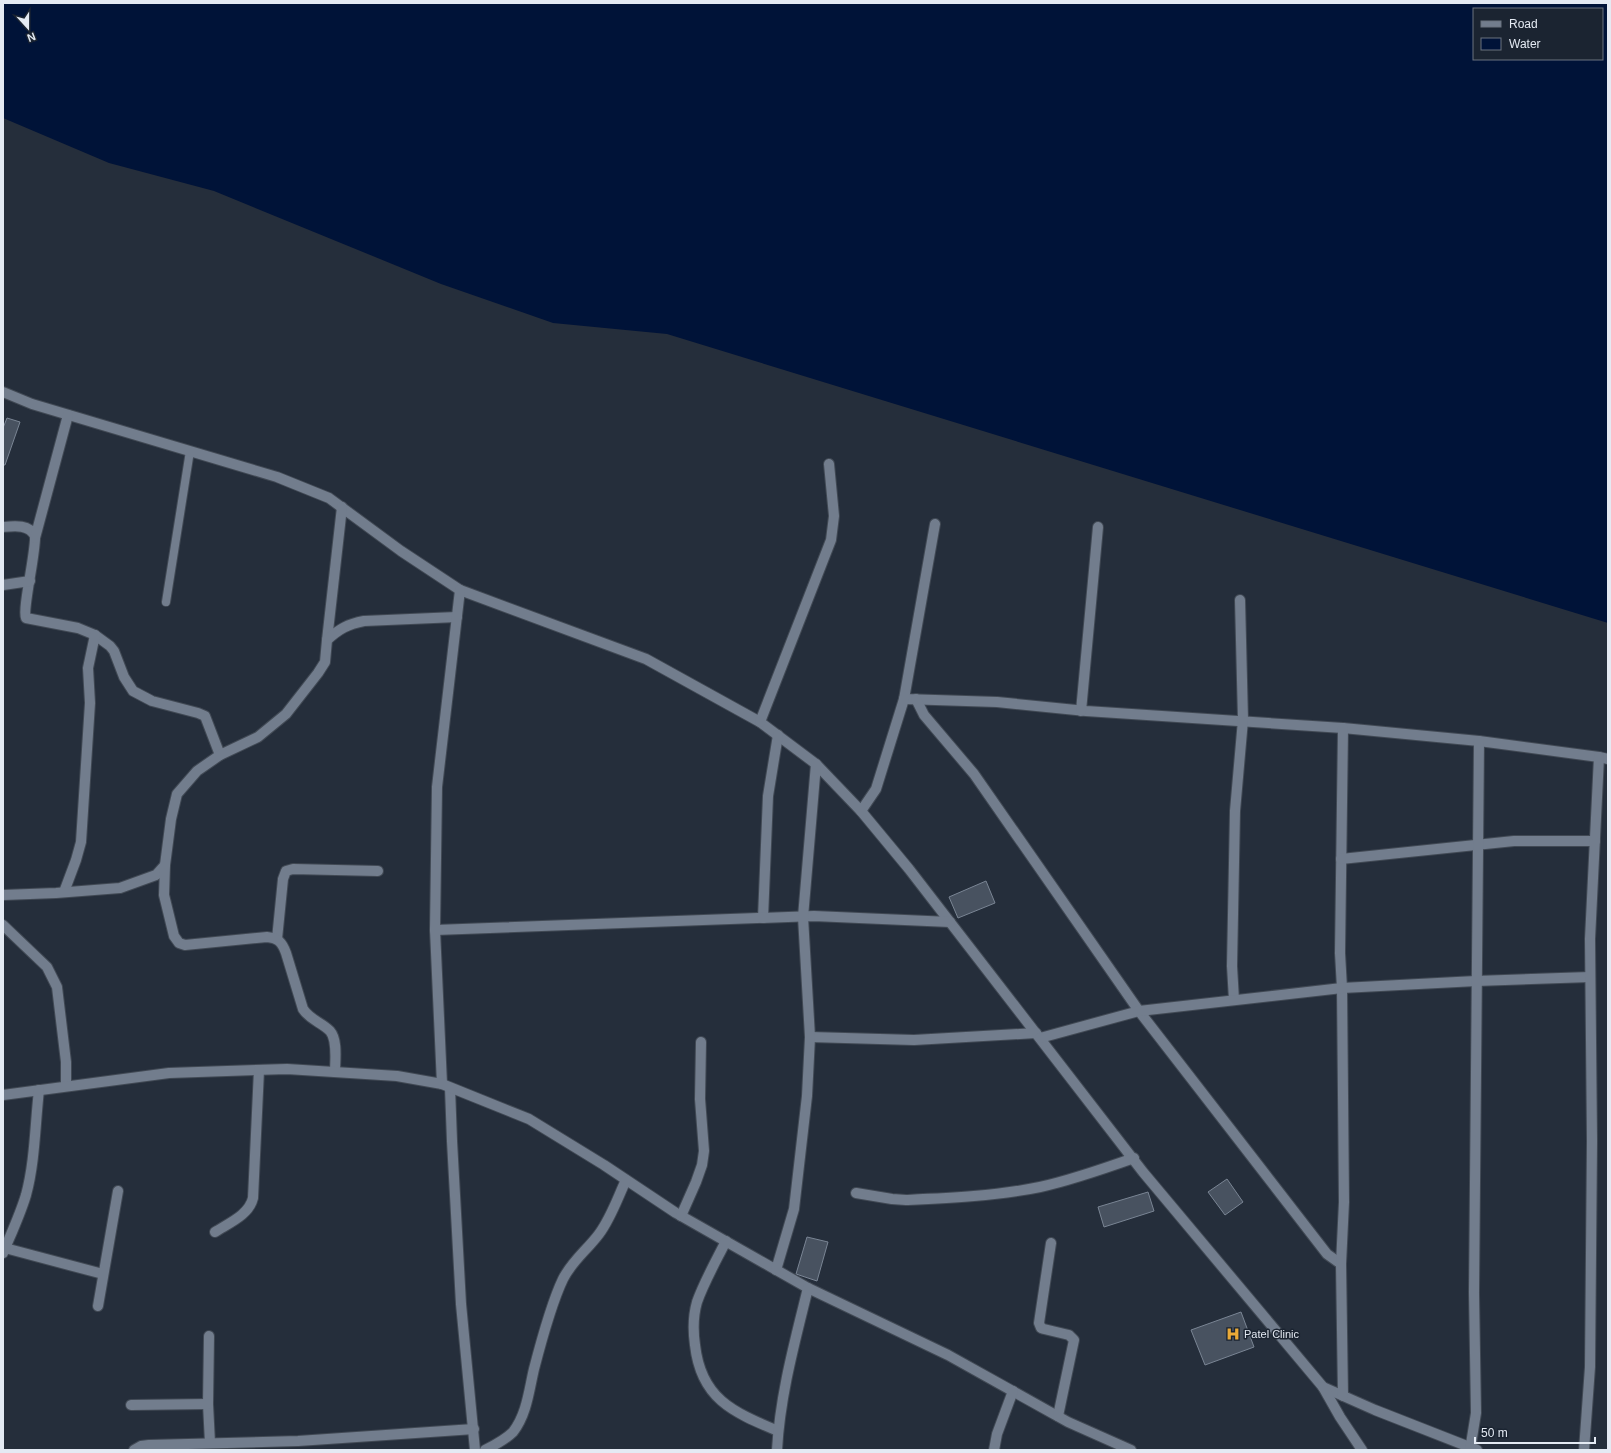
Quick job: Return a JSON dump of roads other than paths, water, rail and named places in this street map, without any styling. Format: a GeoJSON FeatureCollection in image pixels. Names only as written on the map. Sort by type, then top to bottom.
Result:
{"type":"FeatureCollection","features":[{"type":"Feature","properties":{"kind":"street"},"geometry":{"type":"LineString","coordinates":[[3,392],[32,404],[277,477],[329,498],[401,551],[460,590],[646,659],[760,722],[816,764],[861,812],[909,869],[1134,1158],[1143,1172],[1323,1387],[1340,1417],[1362,1450]]}},
{"type":"Feature","properties":{"kind":"street"},"geometry":{"type":"LineString","coordinates":[[68,415],[35,538],[30,581],[24,612],[26,618],[78,628],[95,635],[110,646],[114,651],[124,677],[133,691],[152,701],[205,716],[220,755]]}},
{"type":"Feature","properties":{"kind":"street"},"geometry":{"type":"LineString","coordinates":[[760,722],[831,540],[834,516],[829,464]]}},
{"type":"Feature","properties":{"kind":"street"},"geometry":{"type":"LineString","coordinates":[[335,1072],[334,1041],[332,1034],[329,1030],[306,1015],[286,953],[277,939],[267,937],[193,945],[179,943],[171,929],[164,895],[165,865],[171,819],[177,794],[197,771],[220,755],[258,736],[276,724],[286,714],[325,662],[342,507]]}},
{"type":"Feature","properties":{"kind":"street"},"geometry":{"type":"LineString","coordinates":[[861,812],[876,790],[904,699],[935,524]]}},
{"type":"Feature","properties":{"kind":"street"},"geometry":{"type":"LineString","coordinates":[[3,526],[29,529],[34,533],[35,538]]}},
{"type":"Feature","properties":{"kind":"street"},"geometry":{"type":"LineString","coordinates":[[1081,711],[1098,527]]}},
{"type":"Feature","properties":{"kind":"street"},"geometry":{"type":"LineString","coordinates":[[3,585],[30,581]]}},
{"type":"Feature","properties":{"kind":"street"},"geometry":{"type":"LineString","coordinates":[[460,590],[438,787],[435,930],[446,1086],[452,1141],[461,1304],[476,1450]]}},
{"type":"Feature","properties":{"kind":"street"},"geometry":{"type":"LineString","coordinates":[[1234,1000],[1232,966],[1235,811],[1243,720],[1240,600]]}},
{"type":"Feature","properties":{"kind":"street"},"geometry":{"type":"LineString","coordinates":[[327,640],[343,627],[352,623],[457,617]]}},
{"type":"Feature","properties":{"kind":"street"},"geometry":{"type":"LineString","coordinates":[[64,892],[81,842],[90,703],[88,668],[95,635]]}},
{"type":"Feature","properties":{"kind":"street"},"geometry":{"type":"LineString","coordinates":[[904,699],[997,702],[1081,711],[1243,720],[1343,728],[1479,741],[1604,758],[1595,841],[1590,939],[1592,1141],[1590,1366],[1584,1450]]}},
{"type":"Feature","properties":{"kind":"street"},"geometry":{"type":"LineString","coordinates":[[916,699],[924,715],[974,774],[1139,1011],[1327,1254],[1341,1264]]}},
{"type":"Feature","properties":{"kind":"street"},"geometry":{"type":"LineString","coordinates":[[1343,728],[1340,953],[1342,988],[1344,1202],[1341,1264],[1343,1396]]}},
{"type":"Feature","properties":{"kind":"street"},"geometry":{"type":"LineString","coordinates":[[763,918],[769,782],[778,735]]}},
{"type":"Feature","properties":{"kind":"street"},"geometry":{"type":"LineString","coordinates":[[1323,1387],[1472,1449],[1476,1413],[1474,1285],[1479,741]]}},
{"type":"Feature","properties":{"kind":"street"},"geometry":{"type":"LineString","coordinates":[[776,1270],[794,1209],[807,1096],[810,1037],[803,916],[816,764]]}},
{"type":"Feature","properties":{"kind":"street"},"geometry":{"type":"LineString","coordinates":[[1341,859],[1514,842],[1595,841]]}},
{"type":"Feature","properties":{"kind":"street"},"geometry":{"type":"LineString","coordinates":[[3,895],[120,888],[156,875],[165,865]]}},
{"type":"Feature","properties":{"kind":"street"},"geometry":{"type":"LineString","coordinates":[[277,939],[283,879],[286,871],[292,869],[378,871]]}},
{"type":"Feature","properties":{"kind":"street"},"geometry":{"type":"LineString","coordinates":[[435,930],[803,916],[950,922]]}},
{"type":"Feature","properties":{"kind":"street"},"geometry":{"type":"LineString","coordinates":[[3,925],[47,967],[57,987],[63,1034],[66,1086]]}},
{"type":"Feature","properties":{"kind":"street"},"geometry":{"type":"LineString","coordinates":[[810,1037],[914,1040],[1038,1036],[1139,1011],[1342,988],[1476,981],[1590,978]]}},
{"type":"Feature","properties":{"kind":"street"},"geometry":{"type":"LineString","coordinates":[[681,1216],[702,1165],[704,1151],[700,1099],[701,1042]]}},
{"type":"Feature","properties":{"kind":"street"},"geometry":{"type":"LineString","coordinates":[[3,1094],[169,1073],[287,1069],[397,1076],[446,1086],[529,1119],[681,1216],[808,1288],[948,1355],[1058,1416],[1131,1450]]}},
{"type":"Feature","properties":{"kind":"street"},"geometry":{"type":"LineString","coordinates":[[215,1232],[247,1211],[251,1206],[253,1198],[259,1070]]}},
{"type":"Feature","properties":{"kind":"street"},"geometry":{"type":"LineString","coordinates":[[39,1090],[31,1169],[26,1194],[18,1218],[4,1250],[103,1274]]}},
{"type":"Feature","properties":{"kind":"street"},"geometry":{"type":"LineString","coordinates":[[856,1193],[906,1200],[1013,1192],[1077,1178],[1134,1158]]}},
{"type":"Feature","properties":{"kind":"street"},"geometry":{"type":"LineString","coordinates":[[485,1450],[501,1442],[512,1433],[519,1423],[524,1411],[534,1368],[562,1280],[575,1259],[599,1234],[626,1180]]}},
{"type":"Feature","properties":{"kind":"street"},"geometry":{"type":"LineString","coordinates":[[98,1306],[118,1191]]}},
{"type":"Feature","properties":{"kind":"street"},"geometry":{"type":"LineString","coordinates":[[726,1241],[697,1302],[694,1319],[694,1345],[700,1373],[711,1392],[724,1404],[741,1414],[778,1431]]}},
{"type":"Feature","properties":{"kind":"street"},"geometry":{"type":"LineString","coordinates":[[1051,1243],[1039,1323],[1041,1328],[1069,1335],[1074,1340],[1058,1416]]}},
{"type":"Feature","properties":{"kind":"street"},"geometry":{"type":"LineString","coordinates":[[777,1450],[778,1431],[796,1337],[808,1288]]}},
{"type":"Feature","properties":{"kind":"street"},"geometry":{"type":"LineString","coordinates":[[210,1336],[208,1404],[210,1443]]}},
{"type":"Feature","properties":{"kind":"street"},"geometry":{"type":"LineString","coordinates":[[994,1450],[997,1434],[1013,1391]]}},
{"type":"Feature","properties":{"kind":"street"},"geometry":{"type":"LineString","coordinates":[[131,1405],[208,1404]]}},
{"type":"Feature","properties":{"kind":"street"},"geometry":{"type":"LineString","coordinates":[[134,1450],[141,1446],[149,1445],[298,1441],[474,1429]]}},
{"type":"Feature","properties":{"kind":"lane"},"geometry":{"type":"LineString","coordinates":[[166,602],[190,451]]}},
{"type":"Feature","properties":{"kind":"water"},"geometry":{"type":"Polygon","coordinates":[[[3,3],[1608,3],[1608,623],[667,334],[553,323],[441,284],[214,191],[109,163],[3,118],[3,3]]]}},
{"type":"Feature","properties":{"kind":"place","name":"Patel Clinic"},"geometry":{"type":"Point","coordinates":[1233,1334]}}]}
